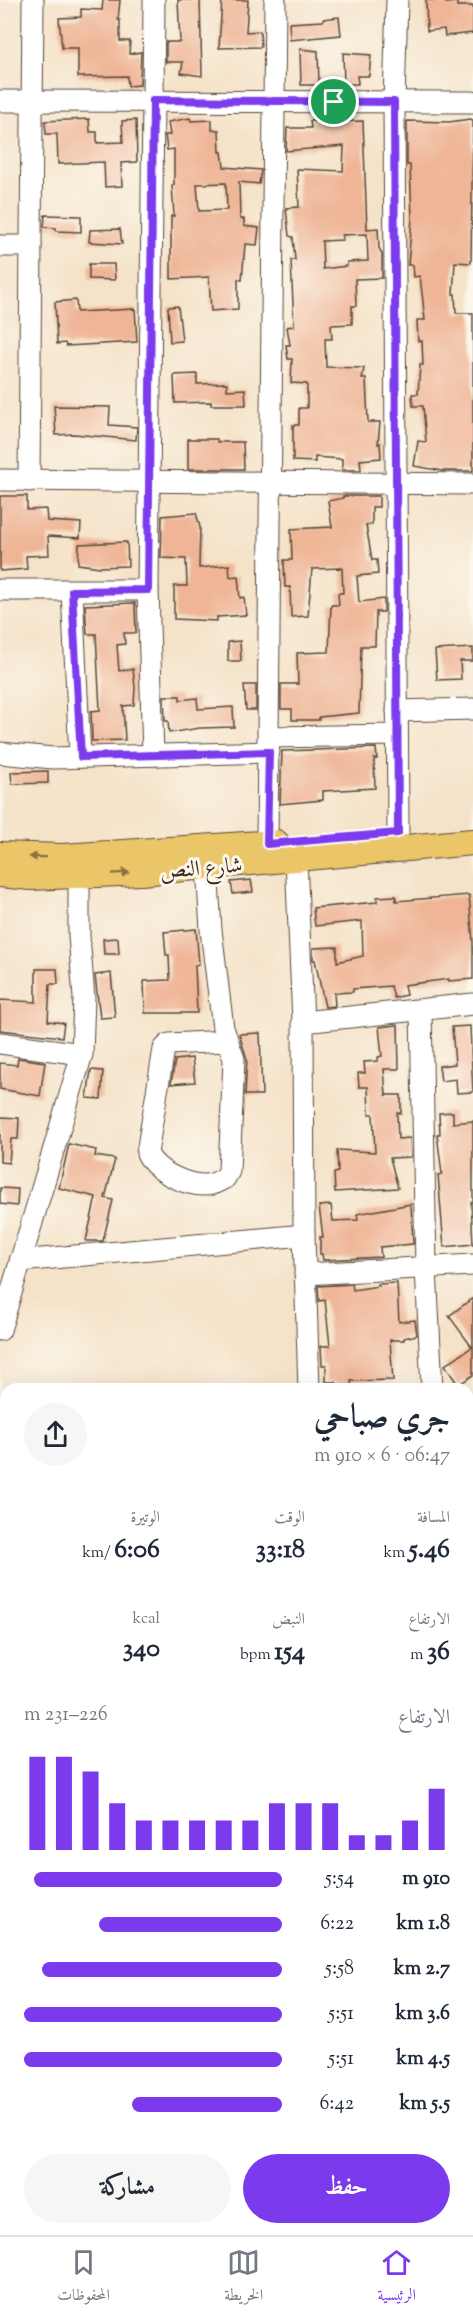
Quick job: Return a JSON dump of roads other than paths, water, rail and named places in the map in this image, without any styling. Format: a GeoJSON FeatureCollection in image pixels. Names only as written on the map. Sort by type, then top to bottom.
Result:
{"type":"FeatureCollection","features":[{"type":"Feature","properties":{"kind":"main road","name":"شارع النص"},"geometry":{"type":"LineString","coordinates":[[0,855],[63,857],[267,844],[473,824]]}},
{"type":"Feature","properties":{"kind":"main road","name":"شارع النص"},"geometry":{"type":"LineString","coordinates":[[0,874],[30,877],[79,876],[207,867],[473,842]]}},
{"type":"Feature","properties":{"kind":"street"},"geometry":{"type":"LineString","coordinates":[[29,481],[33,0]]}},
{"type":"Feature","properties":{"kind":"street"},"geometry":{"type":"LineString","coordinates":[[153,755],[148,590],[154,0]]}},
{"type":"Feature","properties":{"kind":"street"},"geometry":{"type":"LineString","coordinates":[[267,844],[275,0]]}},
{"type":"Feature","properties":{"kind":"street"},"geometry":{"type":"LineString","coordinates":[[397,0],[394,102],[398,484],[398,833]]}},
{"type":"Feature","properties":{"kind":"street"},"geometry":{"type":"LineString","coordinates":[[0,100],[473,102]]}},
{"type":"Feature","properties":{"kind":"street"},"geometry":{"type":"LineString","coordinates":[[0,246],[30,246]]}},
{"type":"Feature","properties":{"kind":"street"},"geometry":{"type":"LineString","coordinates":[[0,480],[473,484]]}},
{"type":"Feature","properties":{"kind":"street"},"geometry":{"type":"LineString","coordinates":[[0,590],[148,590]]}},
{"type":"Feature","properties":{"kind":"street"},"geometry":{"type":"LineString","coordinates":[[72,591],[81,757]]}},
{"type":"Feature","properties":{"kind":"street"},"geometry":{"type":"LineString","coordinates":[[397,711],[473,709]]}},
{"type":"Feature","properties":{"kind":"street"},"geometry":{"type":"LineString","coordinates":[[0,753],[41,757],[153,755],[397,735]]}},
{"type":"Feature","properties":{"kind":"street"},"geometry":{"type":"LineString","coordinates":[[296,858],[303,1022],[304,1235],[309,1383]]}},
{"type":"Feature","properties":{"kind":"street"},"geometry":{"type":"LineString","coordinates":[[207,867],[211,930],[226,1041],[232,1048],[234,1059],[229,1171],[225,1178],[210,1185],[184,1182],[150,1162],[147,1153],[164,1049],[169,1044],[226,1041]]}},
{"type":"Feature","properties":{"kind":"street"},"geometry":{"type":"LineString","coordinates":[[0,1330],[5,1298],[20,1262],[82,1054],[84,998],[79,936],[79,876]]}},
{"type":"Feature","properties":{"kind":"street"},"geometry":{"type":"LineString","coordinates":[[303,1022],[473,1004]]}},
{"type":"Feature","properties":{"kind":"street"},"geometry":{"type":"LineString","coordinates":[[422,1010],[426,1268],[432,1383]]}},
{"type":"Feature","properties":{"kind":"street"},"geometry":{"type":"LineString","coordinates":[[0,1043],[82,1054]]}},
{"type":"Feature","properties":{"kind":"street"},"geometry":{"type":"LineString","coordinates":[[20,1262],[304,1235]]}},
{"type":"Feature","properties":{"kind":"street"},"geometry":{"type":"LineString","coordinates":[[305,1274],[473,1265]]}}]}
